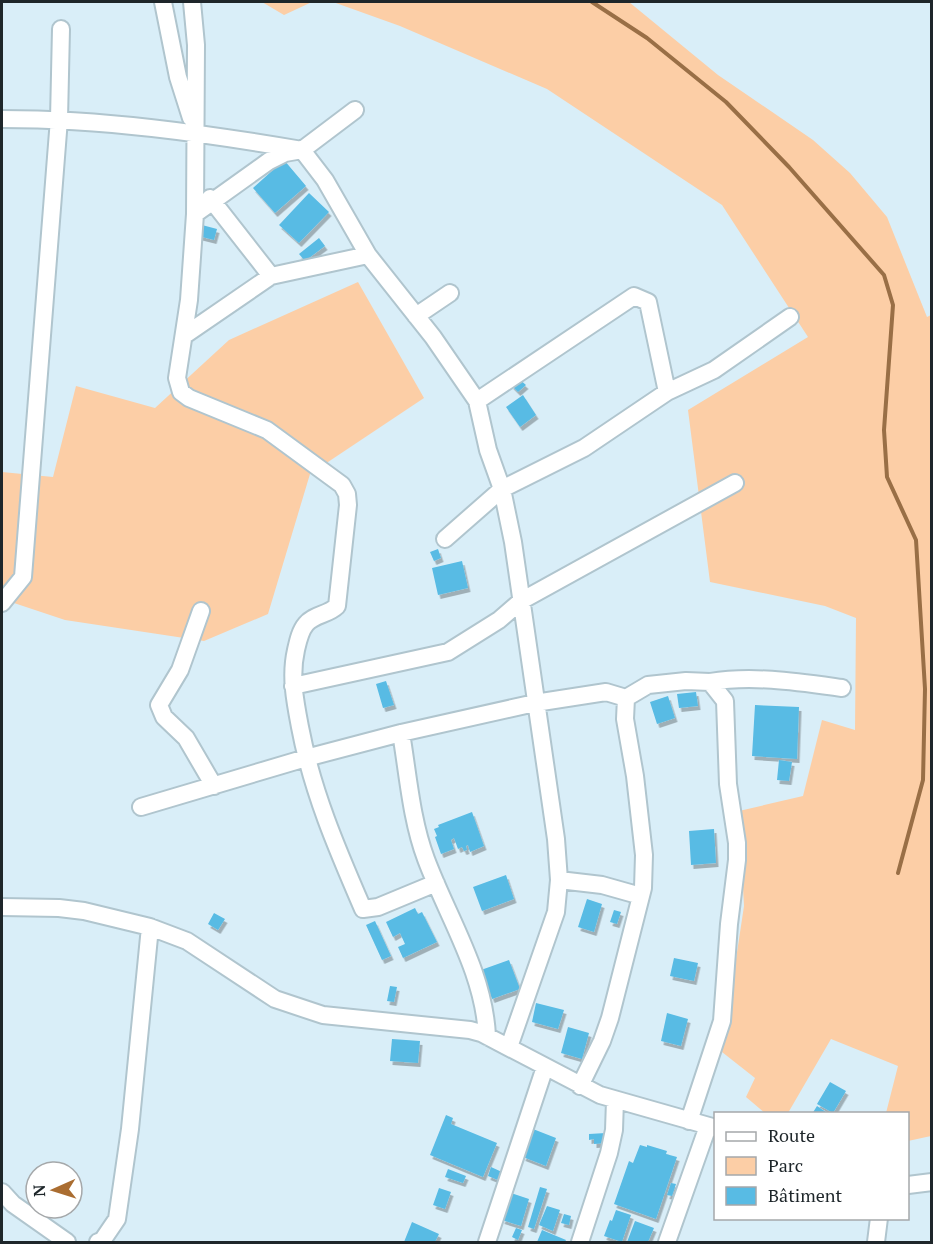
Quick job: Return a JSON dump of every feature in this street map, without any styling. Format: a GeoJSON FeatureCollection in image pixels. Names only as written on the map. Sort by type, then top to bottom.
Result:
{"type":"FeatureCollection","features":[{"type":"Feature","properties":{"kind":"street"},"geometry":{"type":"LineString","coordinates":[[164,2],[178,77],[195,133]]}},
{"type":"Feature","properties":{"kind":"street"},"geometry":{"type":"LineString","coordinates":[[192,2],[196,45],[195,214],[185,335],[177,378],[181,392],[189,398],[267,430],[342,485],[348,505],[337,606],[332,612],[313,618],[306,623],[300,634],[295,657],[294,686],[306,758],[325,820],[363,909],[378,907],[436,884]]}},
{"type":"Feature","properties":{"kind":"street"},"geometry":{"type":"LineString","coordinates":[[2,603],[23,577],[59,119],[61,29]]}},
{"type":"Feature","properties":{"kind":"street"},"geometry":{"type":"LineString","coordinates":[[195,214],[211,200],[269,161],[285,153],[302,150],[355,110]]}},
{"type":"Feature","properties":{"kind":"street"},"geometry":{"type":"LineString","coordinates":[[2,119],[59,119],[195,133],[302,150],[325,180],[368,255],[416,316],[477,402],[488,450],[502,489],[513,542],[556,839],[559,880],[556,912],[509,1047]]}},
{"type":"Feature","properties":{"kind":"street"},"geometry":{"type":"LineString","coordinates":[[211,200],[271,276]]}},
{"type":"Feature","properties":{"kind":"street"},"geometry":{"type":"LineString","coordinates":[[185,335],[271,276],[368,255]]}},
{"type":"Feature","properties":{"kind":"street"},"geometry":{"type":"LineString","coordinates":[[416,316],[450,293]]}},
{"type":"Feature","properties":{"kind":"street"},"geometry":{"type":"LineString","coordinates":[[477,402],[634,296],[648,302],[667,392]]}},
{"type":"Feature","properties":{"kind":"street"},"geometry":{"type":"LineString","coordinates":[[445,538],[502,489],[584,448],[667,392],[714,370],[790,317]]}},
{"type":"Feature","properties":{"kind":"street"},"geometry":{"type":"LineString","coordinates":[[294,686],[448,652],[499,620],[521,600],[735,483]]}},
{"type":"Feature","properties":{"kind":"street"},"geometry":{"type":"LineString","coordinates":[[201,611],[180,670],[159,705],[164,717],[186,738],[214,786]]}},
{"type":"Feature","properties":{"kind":"street"},"geometry":{"type":"LineString","coordinates":[[141,807],[306,758],[401,733],[536,703],[606,692],[626,698],[648,685],[686,681],[710,682],[733,678],[842,688]]}},
{"type":"Feature","properties":{"kind":"street"},"geometry":{"type":"LineString","coordinates":[[689,1121],[722,1021],[729,924],[737,861],[728,784],[724,701],[710,682]]}},
{"type":"Feature","properties":{"kind":"street"},"geometry":{"type":"LineString","coordinates":[[580,1086],[602,1041],[610,1018],[641,896],[645,871],[635,776],[625,719],[626,698]]}},
{"type":"Feature","properties":{"kind":"street"},"geometry":{"type":"LineString","coordinates":[[401,733],[418,833],[425,857],[483,997],[487,1036]]}},
{"type":"Feature","properties":{"kind":"street"},"geometry":{"type":"LineString","coordinates":[[559,880],[602,885],[641,896]]}},
{"type":"Feature","properties":{"kind":"street"},"geometry":{"type":"LineString","coordinates":[[2,907],[84,911],[150,927],[187,941],[263,993],[307,1011],[323,1015],[470,1030],[509,1047],[580,1086],[615,1100],[712,1127],[667,1242]]}},
{"type":"Feature","properties":{"kind":"street"},"geometry":{"type":"LineString","coordinates":[[98,1242],[102,1241],[117,1219],[129,1130],[150,927]]}},
{"type":"Feature","properties":{"kind":"street"},"geometry":{"type":"LineString","coordinates":[[487,1242],[545,1067]]}},
{"type":"Feature","properties":{"kind":"street"},"geometry":{"type":"LineString","coordinates":[[580,1242],[609,1153],[614,1130],[615,1100]]}},
{"type":"Feature","properties":{"kind":"street"},"geometry":{"type":"LineString","coordinates":[[909,1185],[932,1182]]}},
{"type":"Feature","properties":{"kind":"street"},"geometry":{"type":"LineString","coordinates":[[2,1192],[13,1204],[67,1242]]}},
{"type":"Feature","properties":{"kind":"street"},"geometry":{"type":"LineString","coordinates":[[876,1242],[879,1220]]}},
{"type":"Feature","properties":{"kind":"green space"},"geometry":{"type":"Polygon","coordinates":[[[262,2],[312,2],[284,15],[262,2]]]}},
{"type":"Feature","properties":{"kind":"green space"},"geometry":{"type":"Polygon","coordinates":[[[333,2],[629,2],[718,75],[813,140],[850,173],[887,217],[927,317],[931,315],[931,1136],[909,1141],[909,1112],[886,1112],[898,1066],[831,1039],[789,1112],[764,1112],[746,1097],[755,1078],[722,1052],[744,906],[739,811],[803,796],[822,720],[855,730],[856,618],[825,606],[710,582],[688,410],[808,337],[722,205],[547,89],[400,26],[333,2]]]}},
{"type":"Feature","properties":{"kind":"green space"},"geometry":{"type":"Polygon","coordinates":[[[358,282],[424,398],[310,474],[268,614],[204,641],[65,620],[2,599],[2,472],[53,477],[76,386],[155,408],[229,340],[358,282]]]}},
{"type":"Feature","properties":{"kind":"building"},"geometry":{"type":"Polygon","coordinates":[[[284,160],[306,186],[275,213],[253,188],[284,160]]]}},
{"type":"Feature","properties":{"kind":"building"},"geometry":{"type":"Polygon","coordinates":[[[309,193],[329,212],[299,243],[279,225],[309,193]]]}},
{"type":"Feature","properties":{"kind":"building"},"geometry":{"type":"Polygon","coordinates":[[[202,225],[217,229],[214,240],[198,236],[202,225]]]}},
{"type":"Feature","properties":{"kind":"building"},"geometry":{"type":"Polygon","coordinates":[[[319,238],[325,246],[305,261],[299,254],[319,238]]]}},
{"type":"Feature","properties":{"kind":"building"},"geometry":{"type":"Polygon","coordinates":[[[518,378],[526,385],[518,392],[511,385],[518,378]]]}},
{"type":"Feature","properties":{"kind":"building"},"geometry":{"type":"Polygon","coordinates":[[[523,395],[536,415],[520,427],[506,407],[523,395]]]}},
{"type":"Feature","properties":{"kind":"building"},"geometry":{"type":"Polygon","coordinates":[[[438,549],[441,558],[434,561],[430,552],[438,549]]]}},
{"type":"Feature","properties":{"kind":"building"},"geometry":{"type":"Polygon","coordinates":[[[462,561],[468,588],[438,595],[432,568],[462,561]]]}},
{"type":"Feature","properties":{"kind":"building"},"geometry":{"type":"Polygon","coordinates":[[[386,681],[394,705],[383,708],[376,684],[386,681]]]}},
{"type":"Feature","properties":{"kind":"building"},"geometry":{"type":"Polygon","coordinates":[[[696,692],[698,706],[679,708],[677,694],[696,692]]]}},
{"type":"Feature","properties":{"kind":"building"},"geometry":{"type":"Polygon","coordinates":[[[668,696],[675,718],[657,724],[650,702],[668,696]]]}},
{"type":"Feature","properties":{"kind":"building"},"geometry":{"type":"Polygon","coordinates":[[[755,705],[799,707],[797,759],[752,756],[755,705]]]}},
{"type":"Feature","properties":{"kind":"building"},"geometry":{"type":"Polygon","coordinates":[[[779,760],[792,762],[789,781],[777,780],[779,760]]]}},
{"type":"Feature","properties":{"kind":"building"},"geometry":{"type":"Polygon","coordinates":[[[472,812],[484,846],[470,852],[468,845],[467,850],[464,851],[462,847],[458,849],[454,838],[451,840],[454,849],[441,854],[434,829],[439,827],[438,825],[472,812]]]}},
{"type":"Feature","properties":{"kind":"building"},"geometry":{"type":"Polygon","coordinates":[[[714,829],[716,863],[691,865],[689,831],[714,829]]]}},
{"type":"Feature","properties":{"kind":"building"},"geometry":{"type":"Polygon","coordinates":[[[506,875],[514,899],[482,911],[473,887],[506,875]]]}},
{"type":"Feature","properties":{"kind":"building"},"geometry":{"type":"Polygon","coordinates":[[[587,899],[602,904],[594,932],[578,927],[587,899]]]}},
{"type":"Feature","properties":{"kind":"building"},"geometry":{"type":"Polygon","coordinates":[[[415,908],[418,914],[422,912],[437,942],[403,958],[398,947],[405,944],[400,933],[393,937],[386,922],[415,908]]]}},
{"type":"Feature","properties":{"kind":"building"},"geometry":{"type":"Polygon","coordinates":[[[614,910],[621,912],[617,924],[610,922],[614,910]]]}},
{"type":"Feature","properties":{"kind":"building"},"geometry":{"type":"Polygon","coordinates":[[[214,913],[225,919],[218,930],[208,924],[214,913]]]}},
{"type":"Feature","properties":{"kind":"building"},"geometry":{"type":"Polygon","coordinates":[[[375,921],[391,956],[382,960],[366,925],[375,921]]]}},
{"type":"Feature","properties":{"kind":"building"},"geometry":{"type":"Polygon","coordinates":[[[674,958],[698,963],[694,981],[670,976],[674,958]]]}},
{"type":"Feature","properties":{"kind":"building"},"geometry":{"type":"Polygon","coordinates":[[[509,960],[520,989],[492,999],[481,970],[509,960]]]}},
{"type":"Feature","properties":{"kind":"building"},"geometry":{"type":"Polygon","coordinates":[[[390,986],[397,987],[394,1002],[387,1001],[390,986]]]}},
{"type":"Feature","properties":{"kind":"building"},"geometry":{"type":"Polygon","coordinates":[[[536,1003],[564,1010],[558,1029],[532,1022],[536,1003]]]}},
{"type":"Feature","properties":{"kind":"building"},"geometry":{"type":"Polygon","coordinates":[[[667,1013],[688,1019],[681,1046],[661,1041],[667,1013]]]}},
{"type":"Feature","properties":{"kind":"building"},"geometry":{"type":"Polygon","coordinates":[[[568,1027],[589,1033],[582,1059],[561,1053],[568,1027]]]}},
{"type":"Feature","properties":{"kind":"building"},"geometry":{"type":"Polygon","coordinates":[[[392,1039],[420,1041],[418,1063],[390,1061],[392,1039]]]}},
{"type":"Feature","properties":{"kind":"building"},"geometry":{"type":"Polygon","coordinates":[[[830,1082],[846,1091],[834,1112],[817,1104],[830,1082]]]}},
{"type":"Feature","properties":{"kind":"building"},"geometry":{"type":"Polygon","coordinates":[[[817,1106],[826,1112],[813,1112],[817,1106]]]}},
{"type":"Feature","properties":{"kind":"building"},"geometry":{"type":"Polygon","coordinates":[[[446,1115],[453,1118],[451,1124],[497,1143],[483,1177],[430,1155],[446,1115]]]}},
{"type":"Feature","properties":{"kind":"building"},"geometry":{"type":"Polygon","coordinates":[[[533,1129],[556,1138],[546,1166],[523,1157],[533,1129]]]}},
{"type":"Feature","properties":{"kind":"building"},"geometry":{"type":"Polygon","coordinates":[[[606,1133],[607,1143],[594,1144],[594,1139],[589,1140],[589,1134],[606,1133]]]}},
{"type":"Feature","properties":{"kind":"building"},"geometry":{"type":"Polygon","coordinates":[[[640,1145],[667,1151],[666,1154],[677,1157],[656,1219],[614,1204],[629,1161],[633,1163],[640,1145]]]}},
{"type":"Feature","properties":{"kind":"building"},"geometry":{"type":"Polygon","coordinates":[[[491,1167],[502,1172],[498,1180],[488,1176],[491,1167]]]}},
{"type":"Feature","properties":{"kind":"building"},"geometry":{"type":"Polygon","coordinates":[[[448,1169],[466,1176],[463,1183],[445,1177],[448,1169]]]}},
{"type":"Feature","properties":{"kind":"building"},"geometry":{"type":"Polygon","coordinates":[[[671,1183],[676,1184],[672,1196],[667,1195],[671,1183]]]}},
{"type":"Feature","properties":{"kind":"building"},"geometry":{"type":"Polygon","coordinates":[[[540,1187],[547,1189],[534,1229],[528,1227],[540,1187]]]}},
{"type":"Feature","properties":{"kind":"building"},"geometry":{"type":"Polygon","coordinates":[[[439,1188],[451,1192],[445,1209],[433,1205],[439,1188]]]}},
{"type":"Feature","properties":{"kind":"building"},"geometry":{"type":"Polygon","coordinates":[[[511,1193],[529,1199],[521,1226],[502,1220],[511,1193]]]}},
{"type":"Feature","properties":{"kind":"building"},"geometry":{"type":"Polygon","coordinates":[[[547,1206],[560,1210],[553,1231],[539,1225],[547,1206]]]}},
{"type":"Feature","properties":{"kind":"building"},"geometry":{"type":"Polygon","coordinates":[[[616,1210],[631,1215],[622,1242],[604,1236],[616,1210]]]}},
{"type":"Feature","properties":{"kind":"building"},"geometry":{"type":"Polygon","coordinates":[[[564,1214],[571,1216],[569,1225],[561,1223],[564,1214]]]}},
{"type":"Feature","properties":{"kind":"building"},"geometry":{"type":"Polygon","coordinates":[[[635,1221],[654,1228],[648,1242],[627,1242],[635,1221]]]}},
{"type":"Feature","properties":{"kind":"building"},"geometry":{"type":"Polygon","coordinates":[[[412,1222],[439,1234],[435,1242],[404,1242],[412,1222]]]}},
{"type":"Feature","properties":{"kind":"building"},"geometry":{"type":"Polygon","coordinates":[[[516,1228],[522,1230],[518,1240],[512,1237],[516,1228]]]}},
{"type":"Feature","properties":{"kind":"building"},"geometry":{"type":"Polygon","coordinates":[[[542,1230],[566,1240],[565,1242],[537,1242],[542,1230]]]}},
{"type":"Feature","properties":{"kind":"waterway"},"geometry":{"type":"LineString","coordinates":[[592,2],[647,38],[726,102],[789,167],[884,275],[893,305],[884,430],[887,477],[916,540],[925,689],[923,780],[898,873]]}}]}
